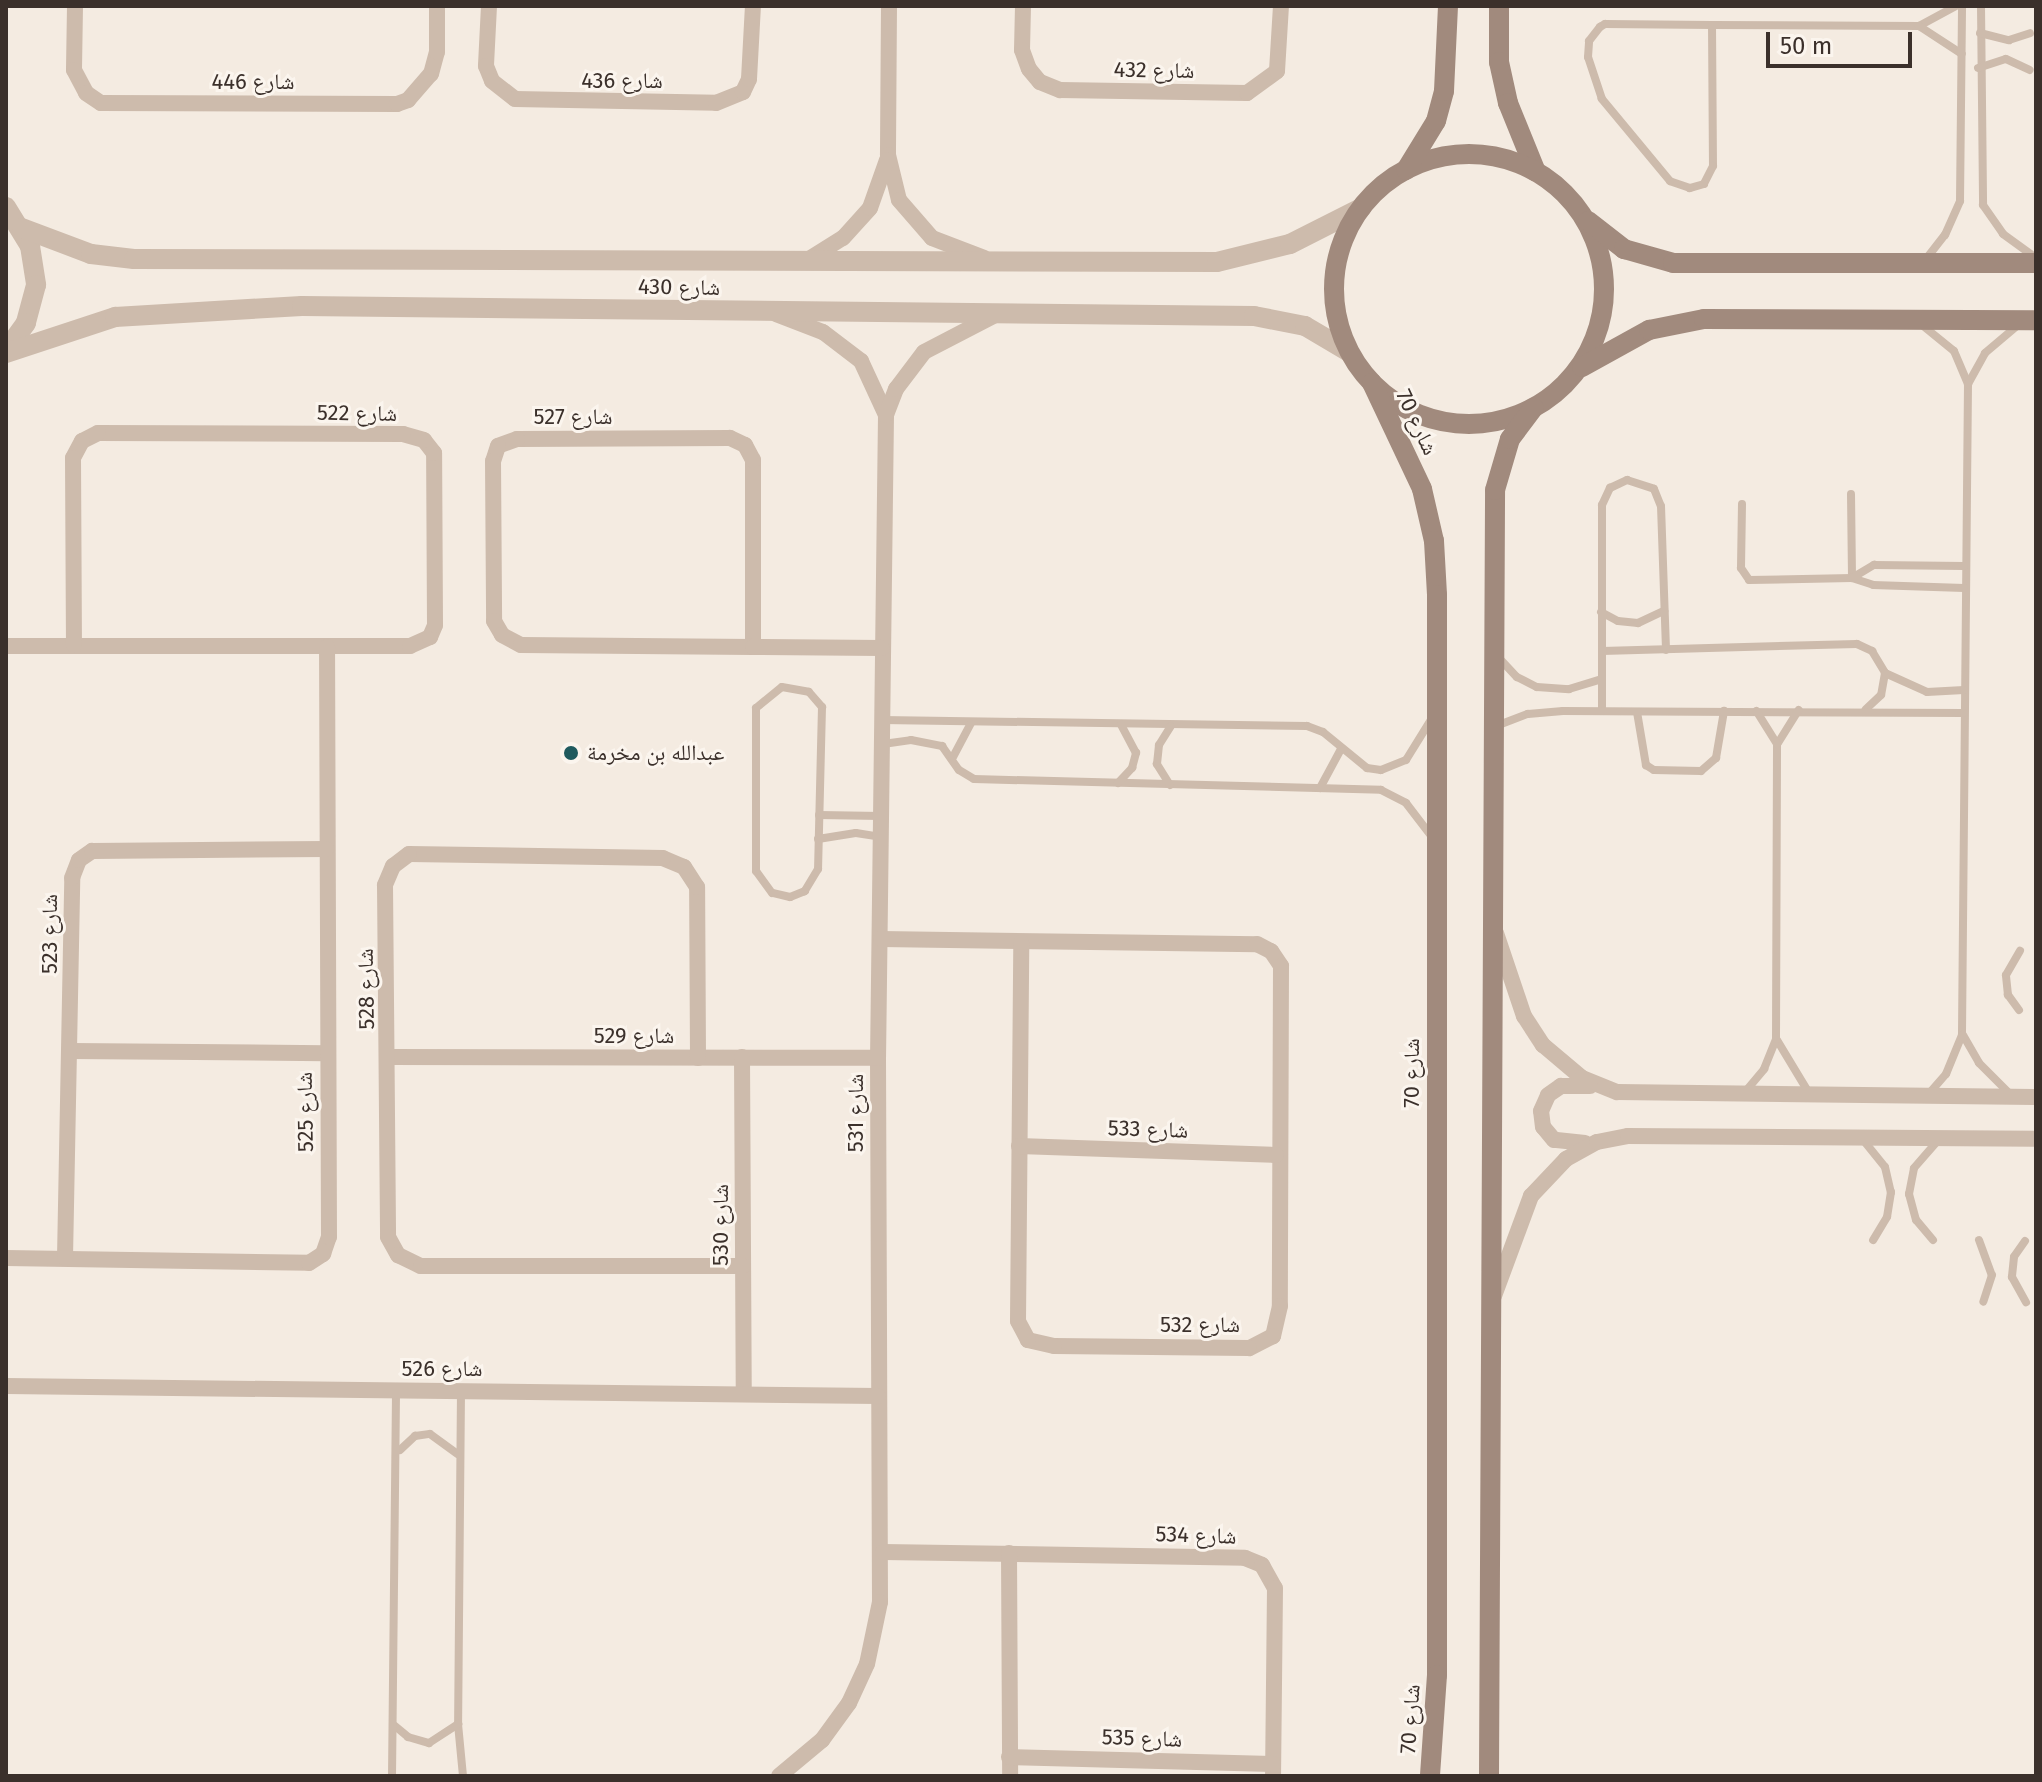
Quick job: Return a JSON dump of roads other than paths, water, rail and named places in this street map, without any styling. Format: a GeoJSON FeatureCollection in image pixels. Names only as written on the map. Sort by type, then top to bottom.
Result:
{"type":"FeatureCollection","features":[{"type":"Feature","properties":{"kind":"main road"},"geometry":{"type":"LineString","coordinates":[[1448,6],[1440,106],[1406,170],[1361,208],[1339,254],[1334,279],[1340,328],[1349,352],[1372,383],[1410,411],[1448,422],[1488,423],[1533,408]]}},
{"type":"Feature","properties":{"kind":"main road"},"geometry":{"type":"LineString","coordinates":[[1501,8],[1499,62],[1508,103],[1536,172]]}},
{"type":"Feature","properties":{"kind":"main road"},"geometry":{"type":"LineString","coordinates":[[1406,170],[1461,154],[1500,157],[1536,172],[1563,192],[1584,218],[1624,249],[1673,263],[2036,260]]}},
{"type":"Feature","properties":{"kind":"main road"},"geometry":{"type":"LineString","coordinates":[[1575,372],[1602,308],[1601,261],[1584,218]]}},
{"type":"Feature","properties":{"kind":"main road"},"geometry":{"type":"LineString","coordinates":[[1489,1776],[1495,490],[1510,439],[1533,408],[1575,372],[1622,341],[1676,322],[2032,320]]}},
{"type":"Feature","properties":{"kind":"main road","name":"شارع 70"},"geometry":{"type":"LineString","coordinates":[[1372,383],[1422,489],[1434,541],[1437,1675],[1430,1776]]}},
{"type":"Feature","properties":{"kind":"street","name":"شارع 446"},"geometry":{"type":"LineString","coordinates":[[75,6],[74,70],[86,93],[101,103],[397,104],[408,100],[431,74],[437,52],[437,6]]}},
{"type":"Feature","properties":{"kind":"street","name":"شارع 436"},"geometry":{"type":"LineString","coordinates":[[489,6],[486,66],[492,81],[515,99],[716,103],[743,92],[749,79],[753,6]]}},
{"type":"Feature","properties":{"kind":"street"},"geometry":{"type":"LineString","coordinates":[[889,6],[888,155],[899,200],[910,218],[932,238],[984,258]]}},
{"type":"Feature","properties":{"kind":"street","name":"شارع 432"},"geometry":{"type":"LineString","coordinates":[[1023,6],[1022,50],[1029,69],[1040,82],[1060,90],[1247,93],[1277,71],[1281,6]]}},
{"type":"Feature","properties":{"kind":"street"},"geometry":{"type":"LineString","coordinates":[[809,259],[843,238],[870,208],[888,155]]}},
{"type":"Feature","properties":{"kind":"street"},"geometry":{"type":"LineString","coordinates":[[6,352],[26,323],[36,285],[35,265],[22,228],[7,207]]}},
{"type":"Feature","properties":{"kind":"street","name":"شارع 430"},"geometry":{"type":"LineString","coordinates":[[22,228],[91,254],[134,259],[984,258],[1217,262],[1290,244],[1361,208]]}},
{"type":"Feature","properties":{"kind":"street","name":"شارع 430"},"geometry":{"type":"LineString","coordinates":[[6,352],[115,317],[152,311],[302,306],[1276,318],[1305,326],[1349,352]]}},
{"type":"Feature","properties":{"kind":"street","name":"شارع 531"},"geometry":{"type":"LineString","coordinates":[[775,313],[823,332],[861,361],[886,415]]}},
{"type":"Feature","properties":{"kind":"street","name":"شارع 531"},"geometry":{"type":"LineString","coordinates":[[779,1776],[822,1740],[849,1703],[867,1664],[880,1602],[883,1552],[878,1396],[878,1058],[886,415],[896,389],[924,352],[998,314]]}},
{"type":"Feature","properties":{"kind":"street","name":"شارع 522"},"geometry":{"type":"LineString","coordinates":[[6,646],[410,646],[430,637],[435,625],[434,453],[424,440],[403,434],[98,433],[82,441],[73,458],[74,645]]}},
{"type":"Feature","properties":{"kind":"street","name":"شارع 527"},"geometry":{"type":"LineString","coordinates":[[753,647],[753,460],[745,445],[730,438],[700,438],[517,439],[498,446],[493,461],[494,621],[502,635],[521,645],[753,647],[882,648]]}},
{"type":"Feature","properties":{"kind":"street","name":"شارع 525"},"geometry":{"type":"LineString","coordinates":[[6,1258],[309,1263],[323,1254],[329,1237],[325,1053],[327,647]]}},
{"type":"Feature","properties":{"kind":"street","name":"شارع 523"},"geometry":{"type":"LineString","coordinates":[[65,1258],[72,878],[79,860],[92,851],[326,849]]}},
{"type":"Feature","properties":{"kind":"street","name":"شارع 528"},"geometry":{"type":"LineString","coordinates":[[698,1058],[697,887],[684,867],[663,858],[409,854],[393,866],[385,885],[390,1057],[388,1237],[398,1255],[421,1266],[743,1266]]}},
{"type":"Feature","properties":{"kind":"street"},"geometry":{"type":"LineString","coordinates":[[1495,930],[1533,1031],[1568,1069],[1599,1086]]}},
{"type":"Feature","properties":{"kind":"street","name":"شارع 532"},"geometry":{"type":"LineString","coordinates":[[881,939],[1257,944],[1271,951],[1281,966],[1276,1155],[1280,1306],[1273,1336],[1249,1348],[1054,1346],[1028,1340],[1018,1321],[1021,943]]}},
{"type":"Feature","properties":{"kind":"street"},"geometry":{"type":"LineString","coordinates":[[71,1051],[325,1053]]}},
{"type":"Feature","properties":{"kind":"street","name":"شارع 529"},"geometry":{"type":"LineString","coordinates":[[390,1057],[878,1058]]}},
{"type":"Feature","properties":{"kind":"street","name":"شارع 530"},"geometry":{"type":"LineString","coordinates":[[742,1057],[744,1393]]}},
{"type":"Feature","properties":{"kind":"street"},"geometry":{"type":"LineString","coordinates":[[2036,1097],[1636,1095],[1599,1086],[1561,1086],[1548,1095],[1541,1111],[1543,1127],[1554,1140],[1569,1146],[1628,1136],[2036,1139]]}},
{"type":"Feature","properties":{"kind":"street"},"geometry":{"type":"LineString","coordinates":[[1493,1302],[1531,1196],[1566,1159],[1597,1142]]}},
{"type":"Feature","properties":{"kind":"street","name":"شارع 533"},"geometry":{"type":"LineString","coordinates":[[1019,1146],[1276,1155]]}},
{"type":"Feature","properties":{"kind":"street","name":"شارع 526"},"geometry":{"type":"LineString","coordinates":[[6,1386],[878,1396]]}},
{"type":"Feature","properties":{"kind":"street","name":"شارع 534"},"geometry":{"type":"LineString","coordinates":[[883,1552],[1245,1558],[1262,1565],[1275,1588],[1273,1770]]}},
{"type":"Feature","properties":{"kind":"street"},"geometry":{"type":"LineString","coordinates":[[1009,1553],[1010,1776]]}},
{"type":"Feature","properties":{"kind":"street","name":"شارع 535"},"geometry":{"type":"LineString","coordinates":[[1009,1757],[1273,1770]]}},
{"type":"Feature","properties":{"kind":"lane"},"geometry":{"type":"LineString","coordinates":[[1712,25],[1713,166],[1704,184],[1690,188],[1670,181],[1602,99],[1592,79],[1589,41],[1605,24],[1919,26],[1956,6]]}},
{"type":"Feature","properties":{"kind":"lane"},"geometry":{"type":"LineString","coordinates":[[1921,263],[1945,235],[1960,201],[1962,6]]}},
{"type":"Feature","properties":{"kind":"lane"},"geometry":{"type":"LineString","coordinates":[[1981,6],[1978,68],[1983,205],[2003,234],[2036,260]]}},
{"type":"Feature","properties":{"kind":"lane"},"geometry":{"type":"LineString","coordinates":[[1919,26],[1962,54]]}},
{"type":"Feature","properties":{"kind":"lane"},"geometry":{"type":"LineString","coordinates":[[1980,33],[2009,40],[2030,33]]}},
{"type":"Feature","properties":{"kind":"lane"},"geometry":{"type":"LineString","coordinates":[[1978,68],[2006,59],[2030,70]]}},
{"type":"Feature","properties":{"kind":"lane"},"geometry":{"type":"LineString","coordinates":[[1927,1096],[1946,1074],[1962,1035],[1968,384],[1985,353],[2032,320]]}},
{"type":"Feature","properties":{"kind":"lane"},"geometry":{"type":"LineString","coordinates":[[1910,321],[1948,344],[1968,384]]}},
{"type":"Feature","properties":{"kind":"lane"},"geometry":{"type":"LineString","coordinates":[[1602,711],[1602,505],[1610,488],[1627,480],[1646,483],[1659,497],[1666,650]]}},
{"type":"Feature","properties":{"kind":"lane"},"geometry":{"type":"LineString","coordinates":[[1851,494],[1852,578]]}},
{"type":"Feature","properties":{"kind":"lane"},"geometry":{"type":"LineString","coordinates":[[1742,504],[1741,568],[1749,580],[1852,578],[1873,585],[1964,588]]}},
{"type":"Feature","properties":{"kind":"lane"},"geometry":{"type":"LineString","coordinates":[[1852,578],[1874,565],[1964,566]]}},
{"type":"Feature","properties":{"kind":"lane"},"geometry":{"type":"LineString","coordinates":[[1601,612],[1628,623],[1647,621],[1664,611]]}},
{"type":"Feature","properties":{"kind":"lane"},"geometry":{"type":"LineString","coordinates":[[1602,651],[1857,644],[1879,658],[1885,673],[1881,695],[1865,709]]}},
{"type":"Feature","properties":{"kind":"lane"},"geometry":{"type":"LineString","coordinates":[[1495,652],[1508,670],[1537,687],[1559,690],[1601,679]]}},
{"type":"Feature","properties":{"kind":"lane"},"geometry":{"type":"LineString","coordinates":[[1885,673],[1927,692],[1964,690]]}},
{"type":"Feature","properties":{"kind":"lane"},"geometry":{"type":"LineString","coordinates":[[782,687],[809,692],[822,707],[818,839],[818,869],[805,891],[790,897],[765,887],[756,871],[756,708],[782,687]]}},
{"type":"Feature","properties":{"kind":"lane"},"geometry":{"type":"LineString","coordinates":[[1495,727],[1545,711],[1865,709],[1964,713]]}},
{"type":"Feature","properties":{"kind":"lane"},"geometry":{"type":"LineString","coordinates":[[1755,710],[1777,744]]}},
{"type":"Feature","properties":{"kind":"lane"},"geometry":{"type":"LineString","coordinates":[[1743,1094],[1764,1069],[1776,1039],[1777,744],[1799,710]]}},
{"type":"Feature","properties":{"kind":"lane"},"geometry":{"type":"LineString","coordinates":[[882,720],[1307,726],[1323,732],[1367,768],[1394,767],[1406,760],[1436,711]]}},
{"type":"Feature","properties":{"kind":"lane"},"geometry":{"type":"LineString","coordinates":[[1637,712],[1646,765],[1654,770],[1701,771],[1716,758],[1724,711]]}},
{"type":"Feature","properties":{"kind":"lane"},"geometry":{"type":"LineString","coordinates":[[953,757],[960,735],[971,723]]}},
{"type":"Feature","properties":{"kind":"lane"},"geometry":{"type":"LineString","coordinates":[[1118,783],[1132,768],[1136,753],[1121,725]]}},
{"type":"Feature","properties":{"kind":"lane"},"geometry":{"type":"LineString","coordinates":[[1170,785],[1157,764],[1159,745],[1171,726]]}},
{"type":"Feature","properties":{"kind":"lane"},"geometry":{"type":"LineString","coordinates":[[883,744],[930,742],[953,757],[959,770],[974,779],[1320,788],[1395,794],[1435,841]]}},
{"type":"Feature","properties":{"kind":"lane"},"geometry":{"type":"LineString","coordinates":[[1320,788],[1341,749]]}},
{"type":"Feature","properties":{"kind":"lane"},"geometry":{"type":"LineString","coordinates":[[819,815],[882,816]]}},
{"type":"Feature","properties":{"kind":"lane"},"geometry":{"type":"LineString","coordinates":[[818,839],[856,833],[882,837]]}},
{"type":"Feature","properties":{"kind":"lane"},"geometry":{"type":"LineString","coordinates":[[2019,1010],[2008,995],[2006,975],[2020,951]]}},
{"type":"Feature","properties":{"kind":"lane"},"geometry":{"type":"LineString","coordinates":[[1962,1035],[1989,1075],[2013,1097]]}},
{"type":"Feature","properties":{"kind":"lane"},"geometry":{"type":"LineString","coordinates":[[1776,1039],[1811,1095]]}},
{"type":"Feature","properties":{"kind":"lane"},"geometry":{"type":"LineString","coordinates":[[1860,1138],[1885,1167],[1891,1192],[1887,1217],[1873,1240]]}},
{"type":"Feature","properties":{"kind":"lane"},"geometry":{"type":"LineString","coordinates":[[1933,1240],[1916,1220],[1909,1194],[1914,1168],[1941,1139]]}},
{"type":"Feature","properties":{"kind":"lane"},"geometry":{"type":"LineString","coordinates":[[1979,1240],[1992,1275],[1983,1302]]}},
{"type":"Feature","properties":{"kind":"lane"},"geometry":{"type":"LineString","coordinates":[[2025,1241],[2014,1257],[2012,1277],[2026,1302]]}},
{"type":"Feature","properties":{"kind":"lane"},"geometry":{"type":"LineString","coordinates":[[392,1776],[398,1455],[396,1390]]}},
{"type":"Feature","properties":{"kind":"lane"},"geometry":{"type":"LineString","coordinates":[[461,1391],[458,1454],[458,1724],[463,1776]]}},
{"type":"Feature","properties":{"kind":"lane"},"geometry":{"type":"LineString","coordinates":[[398,1455],[404,1442],[430,1434],[458,1454]]}},
{"type":"Feature","properties":{"kind":"lane"},"geometry":{"type":"LineString","coordinates":[[395,1726],[408,1737],[429,1743],[458,1724]]}},
{"type":"Feature","properties":{"kind":"place","name":"عبدالله بن مخرمة"},"geometry":{"type":"Point","coordinates":[571,753]}}]}
